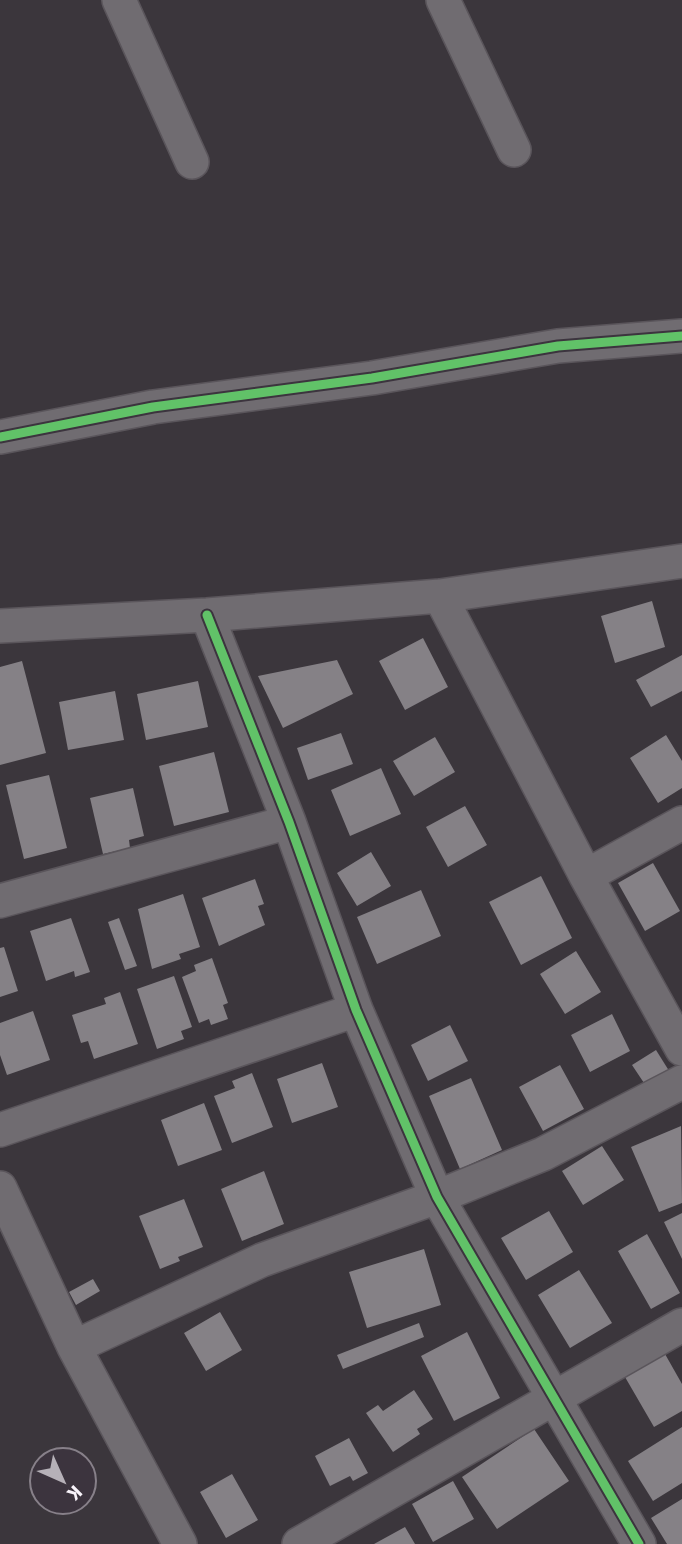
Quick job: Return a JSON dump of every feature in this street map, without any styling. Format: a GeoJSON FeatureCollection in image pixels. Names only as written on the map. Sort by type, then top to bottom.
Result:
{"type":"FeatureCollection","features":[{"type":"Feature","properties":{"kind":"street"},"geometry":{"type":"LineString","coordinates":[[119,0],[192,162]]}},
{"type":"Feature","properties":{"kind":"street"},"geometry":{"type":"LineString","coordinates":[[443,0],[514,150]]}},
{"type":"Feature","properties":{"kind":"street"},"geometry":{"type":"LineString","coordinates":[[0,437],[153,407],[372,378],[558,345],[682,335]]}},
{"type":"Feature","properties":{"kind":"street"},"geometry":{"type":"LineString","coordinates":[[0,626],[207,615],[440,596],[682,561]]}},
{"type":"Feature","properties":{"kind":"street"},"geometry":{"type":"LineString","coordinates":[[440,596],[586,876],[682,1049]]}},
{"type":"Feature","properties":{"kind":"street"},"geometry":{"type":"LineString","coordinates":[[207,615],[289,822],[356,1010],[437,1198],[639,1544]]}},
{"type":"Feature","properties":{"kind":"street"},"geometry":{"type":"LineString","coordinates":[[0,901],[289,822]]}},
{"type":"Feature","properties":{"kind":"street"},"geometry":{"type":"LineString","coordinates":[[586,876],[682,823]]}},
{"type":"Feature","properties":{"kind":"street"},"geometry":{"type":"LineString","coordinates":[[0,1130],[356,1010]]}},
{"type":"Feature","properties":{"kind":"street"},"geometry":{"type":"LineString","coordinates":[[74,1347],[262,1260],[437,1198],[543,1154],[682,1082]]}},
{"type":"Feature","properties":{"kind":"street"},"geometry":{"type":"LineString","coordinates":[[0,1188],[74,1347],[180,1544]]}},
{"type":"Feature","properties":{"kind":"street"},"geometry":{"type":"LineString","coordinates":[[299,1544],[682,1325]]}},
{"type":"Feature","properties":{"kind":"building"},"geometry":{"type":"Polygon","coordinates":[[[652,601],[665,647],[615,663],[601,616],[652,601]]]}},
{"type":"Feature","properties":{"kind":"building"},"geometry":{"type":"Polygon","coordinates":[[[423,638],[448,687],[405,710],[379,661],[423,638]]]}},
{"type":"Feature","properties":{"kind":"building"},"geometry":{"type":"Polygon","coordinates":[[[682,655],[682,691],[651,707],[636,680],[682,655]]]}},
{"type":"Feature","properties":{"kind":"building"},"geometry":{"type":"Polygon","coordinates":[[[337,660],[353,694],[283,728],[258,676],[337,660]]]}},
{"type":"Feature","properties":{"kind":"building"},"geometry":{"type":"Polygon","coordinates":[[[22,661],[46,753],[0,765],[0,667],[22,661]]]}},
{"type":"Feature","properties":{"kind":"building"},"geometry":{"type":"Polygon","coordinates":[[[198,681],[208,727],[146,740],[137,694],[198,681]]]}},
{"type":"Feature","properties":{"kind":"building"},"geometry":{"type":"Polygon","coordinates":[[[115,691],[124,740],[68,750],[59,702],[115,691]]]}},
{"type":"Feature","properties":{"kind":"building"},"geometry":{"type":"Polygon","coordinates":[[[341,733],[353,764],[308,780],[297,748],[341,733]]]}},
{"type":"Feature","properties":{"kind":"building"},"geometry":{"type":"Polygon","coordinates":[[[666,735],[682,761],[682,788],[658,803],[630,758],[666,735]]]}},
{"type":"Feature","properties":{"kind":"building"},"geometry":{"type":"Polygon","coordinates":[[[435,737],[455,772],[414,796],[393,761],[435,737]]]}},
{"type":"Feature","properties":{"kind":"building"},"geometry":{"type":"Polygon","coordinates":[[[214,752],[229,812],[174,826],[159,766],[214,752]]]}},
{"type":"Feature","properties":{"kind":"building"},"geometry":{"type":"Polygon","coordinates":[[[381,768],[401,814],[350,836],[331,790],[381,768]]]}},
{"type":"Feature","properties":{"kind":"building"},"geometry":{"type":"Polygon","coordinates":[[[49,775],[67,848],[24,859],[6,785],[49,775]]]}},
{"type":"Feature","properties":{"kind":"building"},"geometry":{"type":"Polygon","coordinates":[[[133,788],[144,836],[129,840],[130,848],[103,854],[90,798],[133,788]]]}},
{"type":"Feature","properties":{"kind":"building"},"geometry":{"type":"Polygon","coordinates":[[[465,806],[487,845],[448,867],[426,827],[465,806]]]}},
{"type":"Feature","properties":{"kind":"building"},"geometry":{"type":"Polygon","coordinates":[[[371,852],[391,886],[357,906],[337,873],[371,852]]]}},
{"type":"Feature","properties":{"kind":"building"},"geometry":{"type":"Polygon","coordinates":[[[653,863],[680,911],[645,931],[618,883],[653,863]]]}},
{"type":"Feature","properties":{"kind":"building"},"geometry":{"type":"Polygon","coordinates":[[[541,876],[572,938],[521,965],[489,902],[541,876]]]}},
{"type":"Feature","properties":{"kind":"building"},"geometry":{"type":"Polygon","coordinates":[[[255,879],[264,904],[258,906],[265,925],[219,946],[202,898],[255,879]]]}},
{"type":"Feature","properties":{"kind":"building"},"geometry":{"type":"Polygon","coordinates":[[[421,890],[441,936],[377,964],[357,917],[421,890]]]}},
{"type":"Feature","properties":{"kind":"building"},"geometry":{"type":"Polygon","coordinates":[[[183,894],[200,947],[179,954],[181,959],[152,969],[138,909],[183,894]]]}},
{"type":"Feature","properties":{"kind":"building"},"geometry":{"type":"Polygon","coordinates":[[[71,918],[90,972],[75,977],[74,971],[46,981],[30,931],[71,918]]]}},
{"type":"Feature","properties":{"kind":"building"},"geometry":{"type":"Polygon","coordinates":[[[119,918],[137,966],[125,970],[108,922],[119,918]]]}},
{"type":"Feature","properties":{"kind":"building"},"geometry":{"type":"Polygon","coordinates":[[[4,947],[18,991],[0,997],[0,948],[4,947]]]}},
{"type":"Feature","properties":{"kind":"building"},"geometry":{"type":"Polygon","coordinates":[[[576,951],[601,992],[565,1014],[540,974],[576,951]]]}},
{"type":"Feature","properties":{"kind":"building"},"geometry":{"type":"Polygon","coordinates":[[[212,958],[228,1003],[223,1005],[228,1019],[211,1025],[209,1019],[199,1023],[182,977],[196,971],[194,965],[212,958]]]}},
{"type":"Feature","properties":{"kind":"building"},"geometry":{"type":"Polygon","coordinates":[[[174,976],[192,1027],[181,1031],[184,1039],[157,1049],[137,989],[174,976]]]}},
{"type":"Feature","properties":{"kind":"building"},"geometry":{"type":"Polygon","coordinates":[[[120,992],[138,1044],[94,1059],[88,1041],[81,1043],[72,1015],[106,1004],[104,998],[120,992]]]}},
{"type":"Feature","properties":{"kind":"building"},"geometry":{"type":"Polygon","coordinates":[[[33,1011],[50,1060],[7,1075],[0,1055],[0,1023],[33,1011]]]}},
{"type":"Feature","properties":{"kind":"building"},"geometry":{"type":"Polygon","coordinates":[[[612,1014],[630,1051],[590,1072],[571,1035],[612,1014]]]}},
{"type":"Feature","properties":{"kind":"building"},"geometry":{"type":"Polygon","coordinates":[[[450,1025],[468,1061],[428,1081],[411,1045],[450,1025]]]}},
{"type":"Feature","properties":{"kind":"building"},"geometry":{"type":"Polygon","coordinates":[[[656,1050],[671,1074],[648,1089],[632,1065],[656,1050]]]}},
{"type":"Feature","properties":{"kind":"building"},"geometry":{"type":"Polygon","coordinates":[[[322,1063],[338,1107],[292,1123],[277,1079],[322,1063]]]}},
{"type":"Feature","properties":{"kind":"building"},"geometry":{"type":"Polygon","coordinates":[[[560,1065],[584,1109],[543,1131],[519,1087],[560,1065]]]}},
{"type":"Feature","properties":{"kind":"building"},"geometry":{"type":"Polygon","coordinates":[[[252,1073],[273,1127],[232,1143],[214,1096],[235,1088],[232,1081],[252,1073]]]}},
{"type":"Feature","properties":{"kind":"building"},"geometry":{"type":"Polygon","coordinates":[[[471,1078],[502,1150],[460,1169],[429,1096],[471,1078]]]}},
{"type":"Feature","properties":{"kind":"building"},"geometry":{"type":"Polygon","coordinates":[[[204,1103],[222,1150],[178,1166],[161,1120],[204,1103]]]}},
{"type":"Feature","properties":{"kind":"building"},"geometry":{"type":"Polygon","coordinates":[[[681,1126],[682,1203],[659,1212],[631,1147],[681,1126]]]}},
{"type":"Feature","properties":{"kind":"building"},"geometry":{"type":"Polygon","coordinates":[[[602,1146],[624,1180],[583,1205],[562,1171],[602,1146]]]}},
{"type":"Feature","properties":{"kind":"building"},"geometry":{"type":"Polygon","coordinates":[[[264,1171],[284,1224],[242,1241],[221,1189],[264,1171]]]}},
{"type":"Feature","properties":{"kind":"building"},"geometry":{"type":"Polygon","coordinates":[[[184,1199],[203,1247],[178,1257],[180,1261],[160,1269],[139,1216],[184,1199]]]}},
{"type":"Feature","properties":{"kind":"building"},"geometry":{"type":"Polygon","coordinates":[[[549,1211],[573,1252],[526,1280],[501,1238],[549,1211]]]}},
{"type":"Feature","properties":{"kind":"building"},"geometry":{"type":"Polygon","coordinates":[[[682,1213],[682,1259],[664,1222],[682,1213]]]}},
{"type":"Feature","properties":{"kind":"building"},"geometry":{"type":"Polygon","coordinates":[[[647,1234],[680,1293],[651,1309],[618,1251],[647,1234]]]}},
{"type":"Feature","properties":{"kind":"building"},"geometry":{"type":"Polygon","coordinates":[[[424,1249],[441,1305],[367,1328],[349,1272],[424,1249]]]}},
{"type":"Feature","properties":{"kind":"building"},"geometry":{"type":"Polygon","coordinates":[[[579,1270],[612,1323],[570,1348],[538,1295],[579,1270]]]}},
{"type":"Feature","properties":{"kind":"building"},"geometry":{"type":"Polygon","coordinates":[[[93,1279],[100,1291],[76,1305],[69,1292],[93,1279]]]}},
{"type":"Feature","properties":{"kind":"building"},"geometry":{"type":"Polygon","coordinates":[[[220,1312],[242,1350],[206,1371],[184,1333],[220,1312]]]}},
{"type":"Feature","properties":{"kind":"building"},"geometry":{"type":"Polygon","coordinates":[[[419,1323],[424,1337],[343,1369],[337,1355],[419,1323]]]}},
{"type":"Feature","properties":{"kind":"building"},"geometry":{"type":"Polygon","coordinates":[[[467,1332],[500,1398],[454,1421],[421,1356],[467,1332]]]}},
{"type":"Feature","properties":{"kind":"building"},"geometry":{"type":"Polygon","coordinates":[[[665,1354],[682,1384],[682,1411],[654,1427],[625,1377],[665,1354]]]}},
{"type":"Feature","properties":{"kind":"building"},"geometry":{"type":"Polygon","coordinates":[[[414,1390],[433,1419],[417,1429],[420,1434],[393,1452],[366,1413],[378,1405],[383,1411],[414,1390]]]}},
{"type":"Feature","properties":{"kind":"building"},"geometry":{"type":"Polygon","coordinates":[[[682,1427],[682,1483],[653,1501],[628,1461],[682,1427]]]}},
{"type":"Feature","properties":{"kind":"building"},"geometry":{"type":"Polygon","coordinates":[[[534,1429],[569,1481],[497,1529],[462,1477],[534,1429]]]}},
{"type":"Feature","properties":{"kind":"building"},"geometry":{"type":"Polygon","coordinates":[[[349,1438],[368,1473],[353,1481],[350,1476],[330,1486],[315,1456],[349,1438]]]}},
{"type":"Feature","properties":{"kind":"building"},"geometry":{"type":"Polygon","coordinates":[[[232,1474],[258,1520],[226,1538],[200,1492],[232,1474]]]}},
{"type":"Feature","properties":{"kind":"building"},"geometry":{"type":"Polygon","coordinates":[[[453,1481],[474,1519],[433,1542],[412,1504],[453,1481]]]}},
{"type":"Feature","properties":{"kind":"building"},"geometry":{"type":"Polygon","coordinates":[[[682,1499],[682,1544],[667,1544],[651,1518],[682,1499]]]}},
{"type":"Feature","properties":{"kind":"building"},"geometry":{"type":"Polygon","coordinates":[[[405,1527],[415,1544],[374,1544],[405,1527]]]}},
{"type":"Feature","properties":{"kind":"cycle path"},"geometry":{"type":"LineString","coordinates":[[0,437],[153,407],[372,378],[558,346],[682,336]]}},
{"type":"Feature","properties":{"kind":"cycle path"},"geometry":{"type":"LineString","coordinates":[[207,615],[289,822],[356,1010],[437,1197],[639,1544]]}}]}
